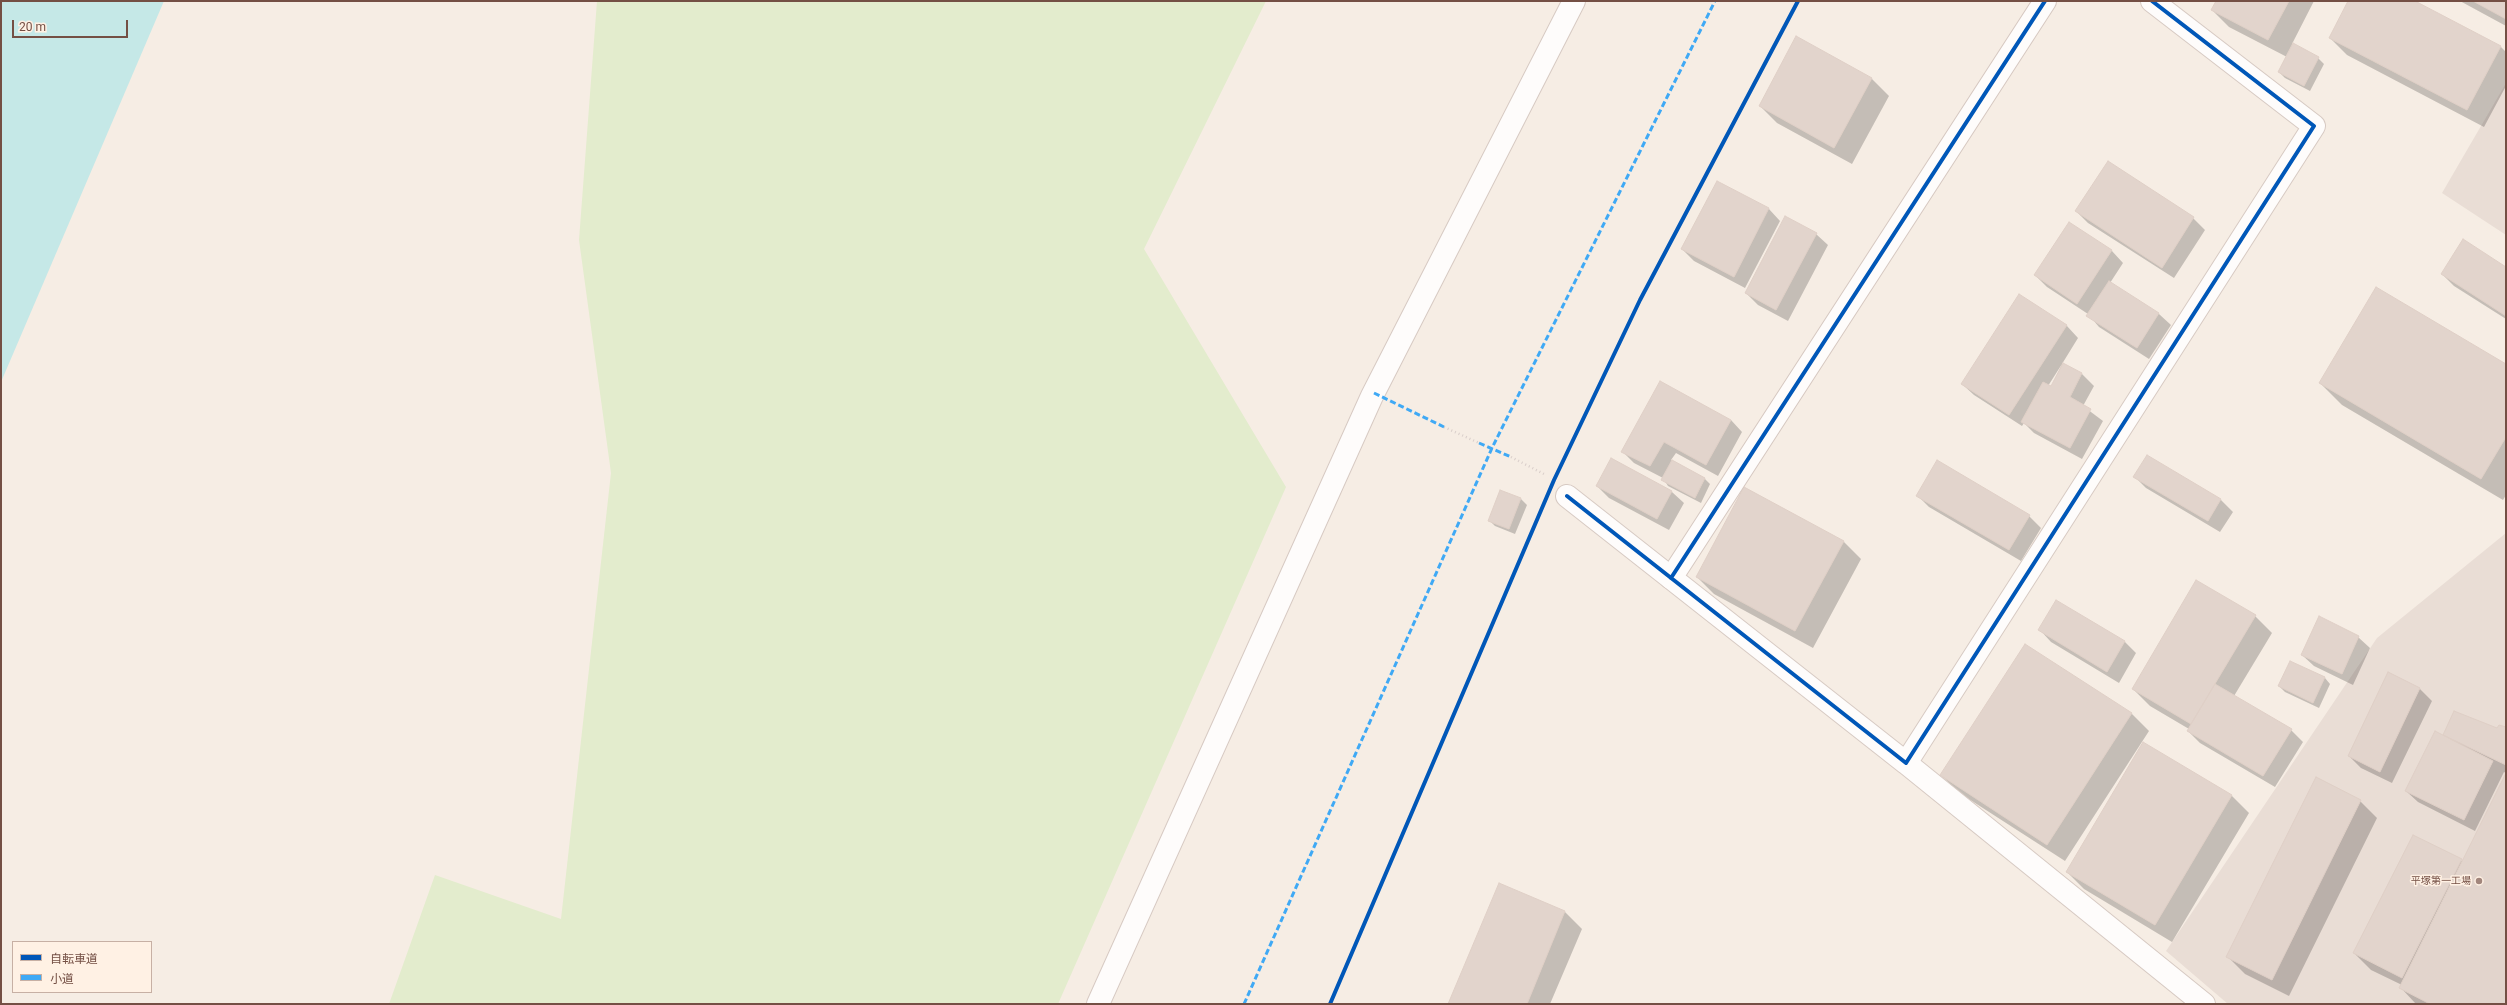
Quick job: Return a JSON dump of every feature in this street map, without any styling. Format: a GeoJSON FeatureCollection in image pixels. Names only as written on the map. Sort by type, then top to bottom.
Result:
{"type":"FeatureCollection","features":[{"type":"Feature","properties":{"kind":"street"},"geometry":{"type":"LineString","coordinates":[[1098,1004],[1372,396],[1574,1]]}},
{"type":"Feature","properties":{"kind":"street"},"geometry":{"type":"LineString","coordinates":[[1671,578],[2045,1]]}},
{"type":"Feature","properties":{"kind":"street"},"geometry":{"type":"LineString","coordinates":[[1906,763],[2314,126],[2152,1]]}},
{"type":"Feature","properties":{"kind":"street"},"geometry":{"type":"LineString","coordinates":[[1567,496],[1906,763],[2204,1004]]}},
{"type":"Feature","properties":{"kind":"path"},"geometry":{"type":"LineString","coordinates":[[1444,427],[1479,443]]}},
{"type":"Feature","properties":{"kind":"path"},"geometry":{"type":"LineString","coordinates":[[1511,457],[1538,470]]}},
{"type":"Feature","properties":{"kind":"shaded area"},"geometry":{"type":"Polygon","coordinates":[[[2506,83],[2506,235],[2442,193],[2506,83]]]}},
{"type":"Feature","properties":{"kind":"shaded area"},"geometry":{"type":"Polygon","coordinates":[[[2506,533],[2506,1004],[2228,1004],[2166,951],[2377,638],[2506,533]]]}},
{"type":"Feature","properties":{"kind":"green space"},"geometry":{"type":"Polygon","coordinates":[[[597,1],[1266,1],[1144,249],[1286,487],[1058,1004],[389,1004],[435,875],[561,919],[611,473],[579,240],[597,1]]]}},
{"type":"Feature","properties":{"kind":"water"},"geometry":{"type":"Polygon","coordinates":[[[1,1],[164,1],[1,382],[1,1]]]}},
{"type":"Feature","properties":{"kind":"building"},"geometry":{"type":"Polygon","coordinates":[[[2216,1],[2289,1],[2268,40],[2211,10],[2216,1]]]}},
{"type":"Feature","properties":{"kind":"building"},"geometry":{"type":"Polygon","coordinates":[[[2348,1],[2415,1],[2501,46],[2467,110],[2329,38],[2348,1]]]}},
{"type":"Feature","properties":{"kind":"building"},"geometry":{"type":"Polygon","coordinates":[[[2473,1],[2506,1],[2506,19],[2473,1]]]}},
{"type":"Feature","properties":{"kind":"building"},"geometry":{"type":"Polygon","coordinates":[[[1796,36],[1872,78],[1834,148],[1759,106],[1796,36]]]}},
{"type":"Feature","properties":{"kind":"building"},"geometry":{"type":"Polygon","coordinates":[[[2293,43],[2319,57],[2304,86],[2278,72],[2293,43]]]}},
{"type":"Feature","properties":{"kind":"building"},"geometry":{"type":"Polygon","coordinates":[[[2108,161],[2194,217],[2162,268],[2075,211],[2108,161]]]}},
{"type":"Feature","properties":{"kind":"building"},"geometry":{"type":"Polygon","coordinates":[[[1717,181],[1769,208],[1734,277],[1681,249],[1717,181]]]}},
{"type":"Feature","properties":{"kind":"building"},"geometry":{"type":"Polygon","coordinates":[[[1785,216],[1817,233],[1776,310],[1745,293],[1785,216]]]}},
{"type":"Feature","properties":{"kind":"building"},"geometry":{"type":"Polygon","coordinates":[[[2069,222],[2112,250],[2077,304],[2034,275],[2069,222]]]}},
{"type":"Feature","properties":{"kind":"building"},"geometry":{"type":"Polygon","coordinates":[[[2463,239],[2506,267],[2506,316],[2441,274],[2463,239]]]}},
{"type":"Feature","properties":{"kind":"building"},"geometry":{"type":"Polygon","coordinates":[[[2109,281],[2159,313],[2137,348],[2086,316],[2109,281]]]}},
{"type":"Feature","properties":{"kind":"building"},"geometry":{"type":"Polygon","coordinates":[[[2376,287],[2506,364],[2506,437],[2481,479],[2319,383],[2376,287]]]}},
{"type":"Feature","properties":{"kind":"building"},"geometry":{"type":"Polygon","coordinates":[[[2019,294],[2067,325],[2009,415],[1961,384],[2019,294]]]}},
{"type":"Feature","properties":{"kind":"building"},"geometry":{"type":"Polygon","coordinates":[[[2063,363],[2082,373],[2070,397],[2091,409],[2070,448],[2021,422],[2043,382],[2051,386],[2063,363]]]}},
{"type":"Feature","properties":{"kind":"building"},"geometry":{"type":"Polygon","coordinates":[[[1660,381],[1731,420],[1706,465],[1664,442],[1650,466],[1621,452],[1660,381]]]}},
{"type":"Feature","properties":{"kind":"building"},"geometry":{"type":"Polygon","coordinates":[[[2147,455],[2221,499],[2208,521],[2133,477],[2147,455]]]}},
{"type":"Feature","properties":{"kind":"building"},"geometry":{"type":"Polygon","coordinates":[[[1611,458],[1672,491],[1657,519],[1596,486],[1611,458]]]}},
{"type":"Feature","properties":{"kind":"building"},"geometry":{"type":"Polygon","coordinates":[[[1672,460],[1705,478],[1695,498],[1661,480],[1672,460]]]}},
{"type":"Feature","properties":{"kind":"building"},"geometry":{"type":"Polygon","coordinates":[[[1937,460],[2030,515],[2009,550],[1916,496],[1937,460]]]}},
{"type":"Feature","properties":{"kind":"building"},"geometry":{"type":"Polygon","coordinates":[[[1744,487],[1844,541],[1795,631],[1696,577],[1744,487]]]}},
{"type":"Feature","properties":{"kind":"building"},"geometry":{"type":"Polygon","coordinates":[[[1500,490],[1521,498],[1509,529],[1488,521],[1500,490]]]}},
{"type":"Feature","properties":{"kind":"building"},"geometry":{"type":"Polygon","coordinates":[[[2196,580],[2256,615],[2191,724],[2132,689],[2196,580]]]}},
{"type":"Feature","properties":{"kind":"building"},"geometry":{"type":"Polygon","coordinates":[[[2056,600],[2125,641],[2107,672],[2038,630],[2056,600]]]}},
{"type":"Feature","properties":{"kind":"building"},"geometry":{"type":"Polygon","coordinates":[[[2319,616],[2359,636],[2342,674],[2301,655],[2319,616]]]}},
{"type":"Feature","properties":{"kind":"building"},"geometry":{"type":"Polygon","coordinates":[[[2025,644],[2132,713],[2047,845],[1940,775],[2025,644]]]}},
{"type":"Feature","properties":{"kind":"building"},"geometry":{"type":"Polygon","coordinates":[[[2290,661],[2325,677],[2313,703],[2278,686],[2290,661]]]}},
{"type":"Feature","properties":{"kind":"building"},"geometry":{"type":"Polygon","coordinates":[[[2388,672],[2420,688],[2380,772],[2348,756],[2388,672]]]}},
{"type":"Feature","properties":{"kind":"building"},"geometry":{"type":"Polygon","coordinates":[[[2215,684],[2292,729],[2263,776],[2187,731],[2215,684]]]}},
{"type":"Feature","properties":{"kind":"building"},"geometry":{"type":"Polygon","coordinates":[[[2454,711],[2497,728],[2499,725],[2506,727],[2506,765],[2443,735],[2454,711]]]}},
{"type":"Feature","properties":{"kind":"building"},"geometry":{"type":"Polygon","coordinates":[[[2435,731],[2493,761],[2464,820],[2405,791],[2435,731]]]}},
{"type":"Feature","properties":{"kind":"building"},"geometry":{"type":"Polygon","coordinates":[[[2143,742],[2232,795],[2155,925],[2066,872],[2143,742]]]}},
{"type":"Feature","properties":{"kind":"building","name":"平塚第一工場"},"geometry":{"type":"Polygon","coordinates":[[[2506,773],[2506,1004],[2430,1004],[2399,988],[2506,773]]]}},
{"type":"Feature","properties":{"kind":"building"},"geometry":{"type":"Polygon","coordinates":[[[2316,777],[2361,800],[2272,980],[2226,957],[2316,777]]]}},
{"type":"Feature","properties":{"kind":"building"},"geometry":{"type":"Polygon","coordinates":[[[2413,835],[2462,859],[2402,978],[2353,953],[2413,835]]]}},
{"type":"Feature","properties":{"kind":"building"},"geometry":{"type":"Polygon","coordinates":[[[1499,883],[1565,911],[1527,1004],[1448,1004],[1499,883]]]}},
{"type":"Feature","properties":{"kind":"marked path"},"geometry":{"type":"LineString","coordinates":[[1244,1004],[1492,448],[1715,1]]}},
{"type":"Feature","properties":{"kind":"marked path"},"geometry":{"type":"LineString","coordinates":[[1374,393],[1444,427]]}},
{"type":"Feature","properties":{"kind":"marked path"},"geometry":{"type":"LineString","coordinates":[[1479,443],[1511,457]]}},
{"type":"Feature","properties":{"kind":"cycle path"},"geometry":{"type":"LineString","coordinates":[[1330,1004],[1554,480],[1640,300],[1798,1]]}},
{"type":"Feature","properties":{"kind":"cycle path"},"geometry":{"type":"LineString","coordinates":[[1671,578],[2045,1]]}},
{"type":"Feature","properties":{"kind":"cycle path"},"geometry":{"type":"LineString","coordinates":[[1567,496],[1906,763],[2314,126],[2152,1]]}},
{"type":"Feature","properties":{"kind":"place","name":"平塚第一工場"},"geometry":{"type":"Point","coordinates":[2479,881]}}]}
